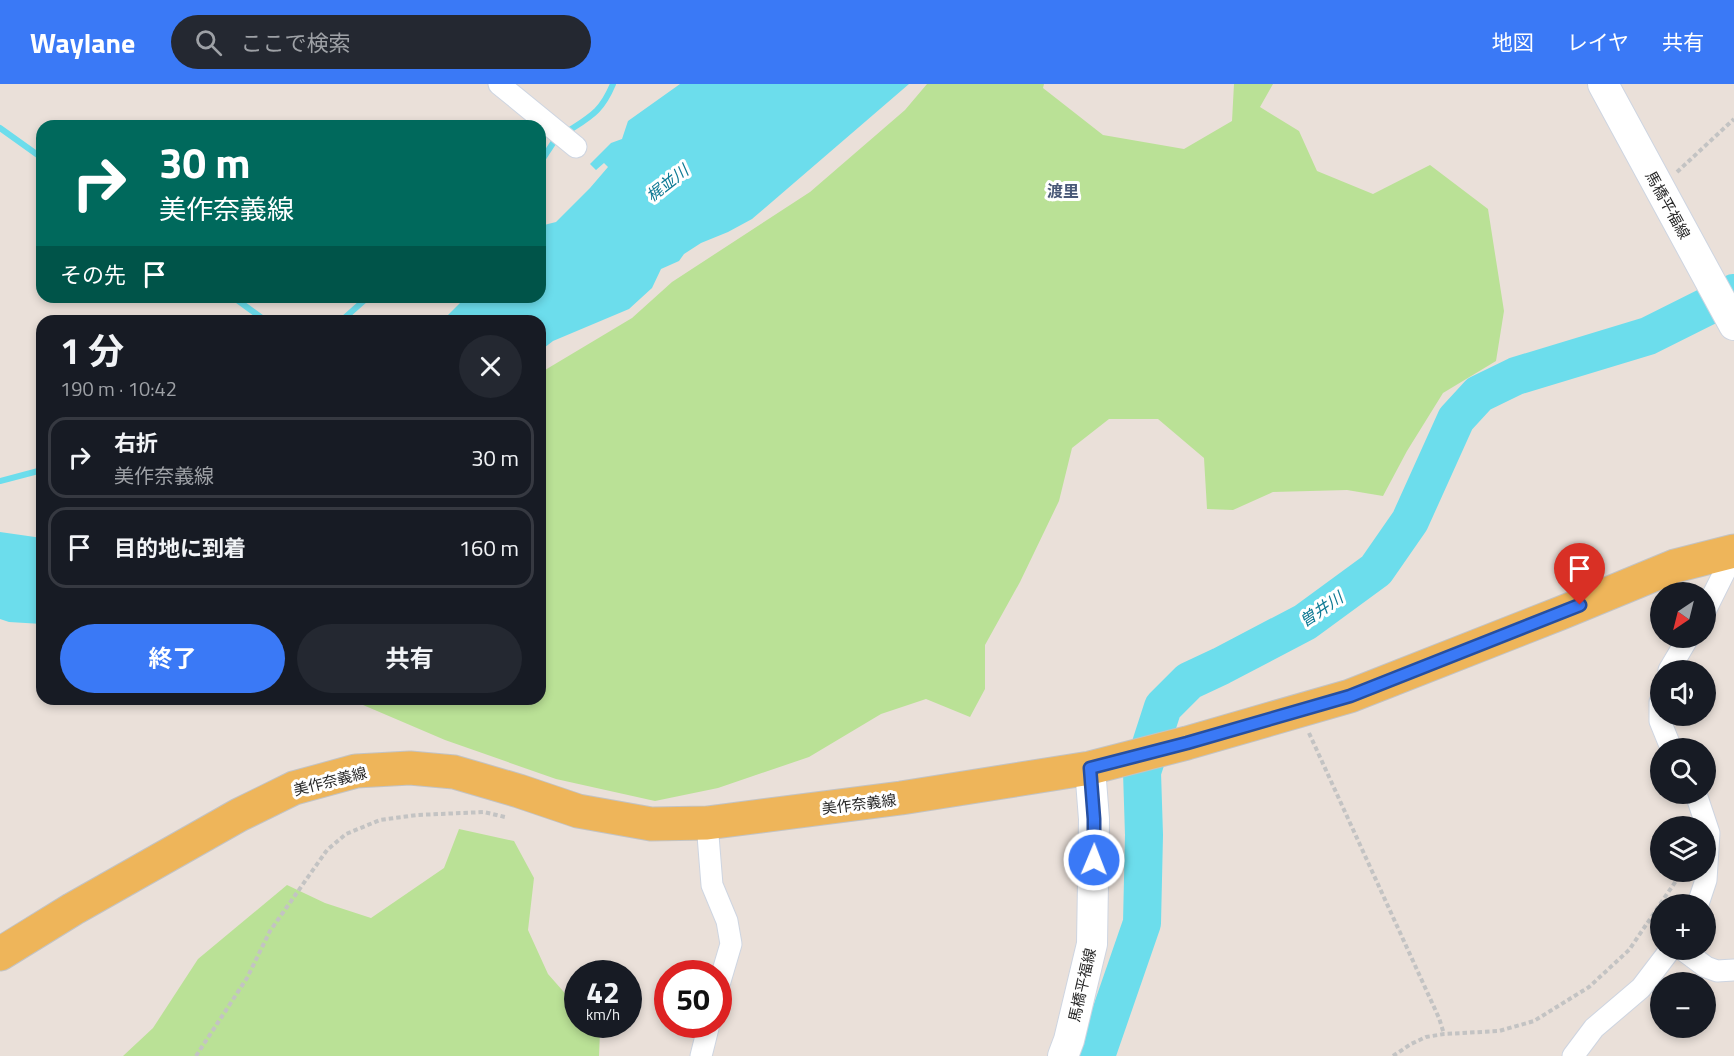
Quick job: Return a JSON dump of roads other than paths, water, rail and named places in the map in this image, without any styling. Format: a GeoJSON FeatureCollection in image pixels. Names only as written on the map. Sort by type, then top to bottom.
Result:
{"type":"FeatureCollection","features":[{"type":"Feature","properties":{"kind":"main road","name":"馬橋平福線"},"geometry":{"type":"LineString","coordinates":[[1603,84],[1733,324]]}},
{"type":"Feature","properties":{"kind":"main road","name":"美作奈義線"},"geometry":{"type":"LineString","coordinates":[[0,954],[73,909],[239,815],[294,788],[356,771],[410,768],[454,772],[578,811],[651,824],[707,823],[901,798],[1090,768],[1350,696],[1676,566],[1731,552]]}},
{"type":"Feature","properties":{"kind":"main road","name":"馬橋平福線"},"geometry":{"type":"LineString","coordinates":[[1063,1056],[1092,944],[1094,819],[1090,768]]}},
{"type":"Feature","properties":{"kind":"street"},"geometry":{"type":"LineString","coordinates":[[499,84],[543,120]]}},
{"type":"Feature","properties":{"kind":"street"},"geometry":{"type":"LineString","coordinates":[[546,122],[576,147]]}},
{"type":"Feature","properties":{"kind":"street"},"geometry":{"type":"LineString","coordinates":[[1716,590],[1726,570],[1731,552]]}},
{"type":"Feature","properties":{"kind":"street"},"geometry":{"type":"LineString","coordinates":[[1699,804],[1709,833],[1706,880],[1701,894]]}},
{"type":"Feature","properties":{"kind":"street"},"geometry":{"type":"LineString","coordinates":[[707,823],[712,885],[728,921],[731,944],[726,960]]}},
{"type":"Feature","properties":{"kind":"street"},"geometry":{"type":"LineString","coordinates":[[1573,1056],[1594,1028],[1641,988],[1662,960]]}},
{"type":"Feature","properties":{"kind":"street"},"geometry":{"type":"LineString","coordinates":[[1697,960],[1717,971],[1734,969]]}},
{"type":"Feature","properties":{"kind":"street"},"geometry":{"type":"LineString","coordinates":[[701,1056],[706,1038]]}},
{"type":"Feature","properties":{"kind":"water","name":"梶並川"},"geometry":{"type":"Polygon","coordinates":[[[680,84],[909,84],[752,219],[701,243],[684,254],[679,261],[661,269],[652,288],[629,309],[553,341],[546,346],[546,315],[448,315],[460,303],[546,303],[546,224],[556,222],[608,167],[604,163],[596,170],[590,164],[611,143],[622,139],[628,121],[680,84]]]}},
{"type":"Feature","properties":{"kind":"water"},"geometry":{"type":"Polygon","coordinates":[[[0,532],[36,537],[36,624],[9,622],[0,619],[0,532]]]}},
{"type":"Feature","properties":{"kind":"waterway"},"geometry":{"type":"LineString","coordinates":[[570,130],[596,111],[613,84]]}},
{"type":"Feature","properties":{"kind":"waterway"},"geometry":{"type":"LineString","coordinates":[[0,128],[36,154]]}},
{"type":"Feature","properties":{"kind":"waterway"},"geometry":{"type":"LineString","coordinates":[[546,154],[555,140]]}},
{"type":"Feature","properties":{"kind":"waterway","name":"曽井川"},"geometry":{"type":"LineString","coordinates":[[1096,1056],[1142,923],[1144,835],[1142,772],[1163,707],[1189,681],[1305,622],[1376,570],[1410,521],[1456,419],[1479,394],[1516,376],[1648,336],[1734,293]]}},
{"type":"Feature","properties":{"kind":"waterway"},"geometry":{"type":"LineString","coordinates":[[241,303],[258,315]]}},
{"type":"Feature","properties":{"kind":"waterway"},"geometry":{"type":"LineString","coordinates":[[348,315],[361,303]]}},
{"type":"Feature","properties":{"kind":"waterway"},"geometry":{"type":"LineString","coordinates":[[0,481],[36,472]]}},
{"type":"Feature","properties":{"kind":"district","name":"渡里"},"geometry":{"type":"Point","coordinates":[1063,191]}}]}
